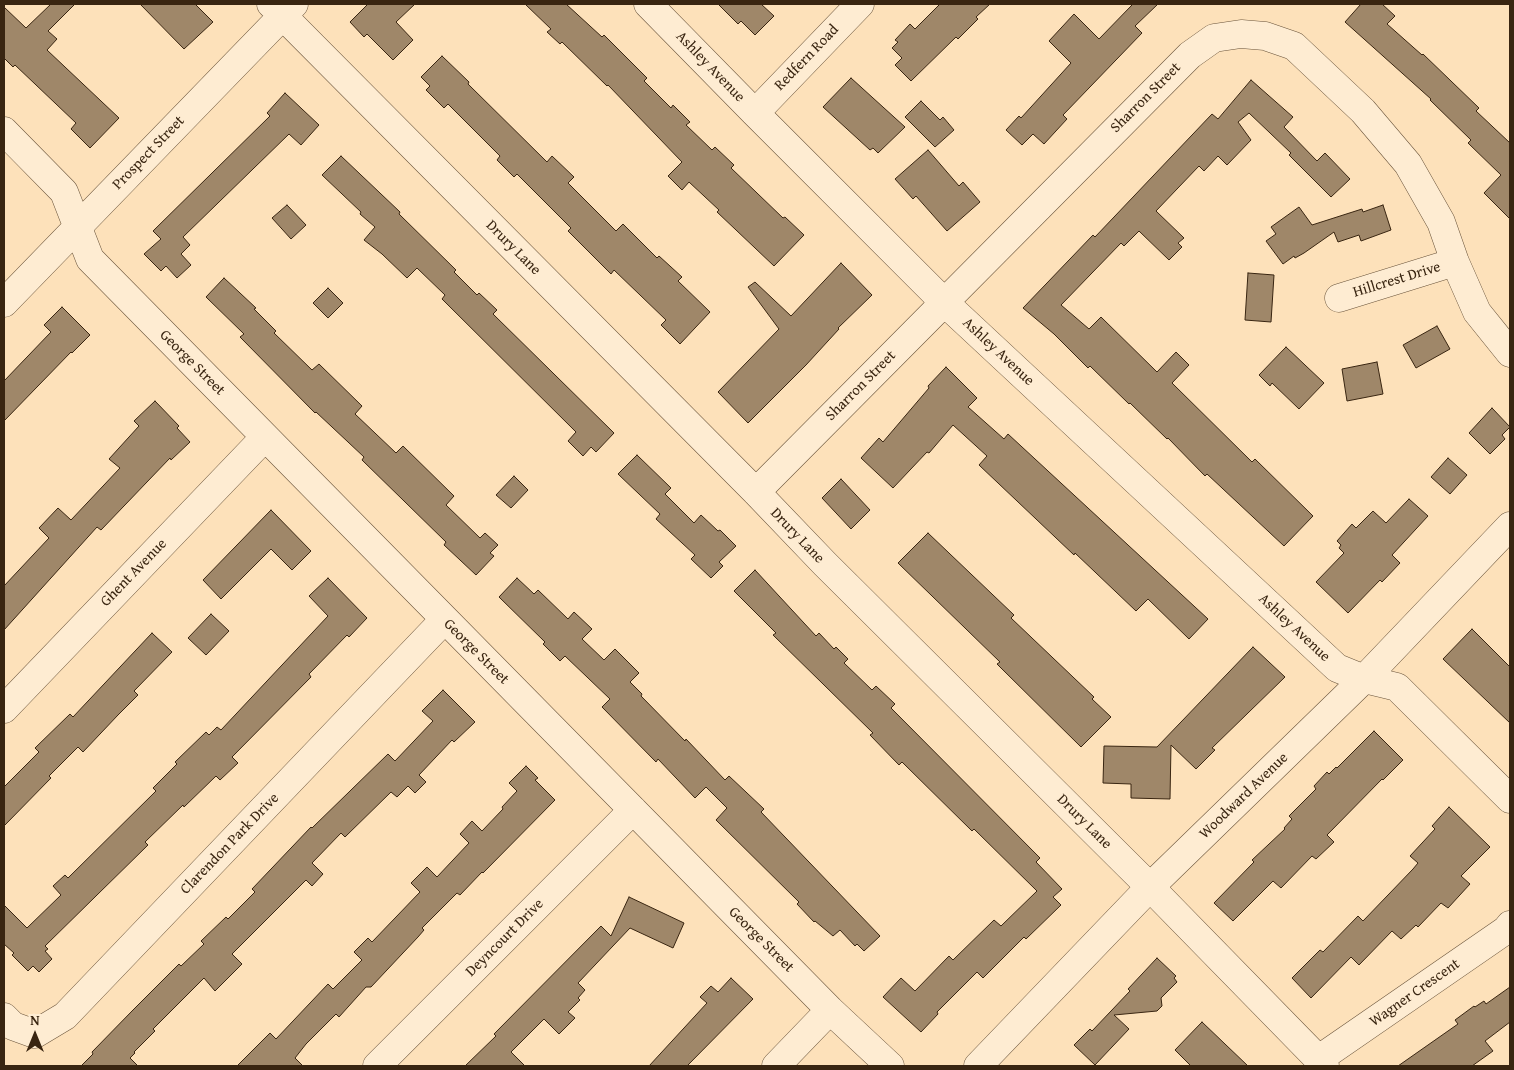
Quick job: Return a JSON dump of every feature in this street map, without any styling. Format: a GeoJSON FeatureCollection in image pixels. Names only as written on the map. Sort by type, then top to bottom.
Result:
{"type":"FeatureCollection","features":[{"type":"Feature","properties":{"kind":"street","name":"Ashley Avenue"},"geometry":{"type":"LineString","coordinates":[[648,4],[944,302],[1337,668],[1364,680]]}},
{"type":"Feature","properties":{"kind":"street","name":"Redfern Road"},"geometry":{"type":"LineString","coordinates":[[755,113],[860,4]]}},
{"type":"Feature","properties":{"kind":"street","name":"Prospect Street"},"geometry":{"type":"LineString","coordinates":[[4,303],[283,8]]}},
{"type":"Feature","properties":{"kind":"street","name":"Drury Lane"},"geometry":{"type":"LineString","coordinates":[[283,8],[825,564],[1150,886],[1322,1063]]}},
{"type":"Feature","properties":{"kind":"street","name":"Sharron Street"},"geometry":{"type":"LineString","coordinates":[[756,492],[1190,54],[1214,38],[1241,34],[1265,36],[1294,46],[1363,111],[1408,164],[1441,222],[1455,262],[1477,312],[1510,353]]}},
{"type":"Feature","properties":{"kind":"street","name":"George Street"},"geometry":{"type":"LineString","coordinates":[[4,131],[64,192],[90,259],[830,1010],[890,1066]]}},
{"type":"Feature","properties":{"kind":"street","name":"Hillcrest Drive"},"geometry":{"type":"LineString","coordinates":[[1339,298],[1455,262]]}},
{"type":"Feature","properties":{"kind":"street","name":"Ghent Avenue"},"geometry":{"type":"LineString","coordinates":[[4,709],[265,437]]}},
{"type":"Feature","properties":{"kind":"street","name":"Woodward Avenue"},"geometry":{"type":"LineString","coordinates":[[978,1066],[1150,886],[1364,680],[1510,526]]}},
{"type":"Feature","properties":{"kind":"street","name":"Clarendon Park Drive"},"geometry":{"type":"LineString","coordinates":[[4,1017],[13,1026],[35,1034],[65,1016],[444,620]]}},
{"type":"Feature","properties":{"kind":"street"},"geometry":{"type":"LineString","coordinates":[[1364,680],[1397,687],[1510,799]]}},
{"type":"Feature","properties":{"kind":"street","name":"Deyncourt Drive"},"geometry":{"type":"LineString","coordinates":[[377,1066],[632,810]]}},
{"type":"Feature","properties":{"kind":"street","name":"Wagner Crescent"},"geometry":{"type":"LineString","coordinates":[[1322,1063],[1506,930],[1510,925]]}},
{"type":"Feature","properties":{"kind":"street"},"geometry":{"type":"LineString","coordinates":[[776,1066],[830,1010]]}},
{"type":"Feature","properties":{"kind":"building"},"geometry":{"type":"Polygon","coordinates":[[[51,4],[75,4],[48,31],[57,39],[47,50],[119,118],[90,148],[71,129],[76,123],[15,65],[13,67],[4,58],[4,7],[26,28],[51,4]]]}},
{"type":"Feature","properties":{"kind":"building"},"geometry":{"type":"Polygon","coordinates":[[[140,4],[195,4],[213,22],[184,49],[140,4]]]}},
{"type":"Feature","properties":{"kind":"building"},"geometry":{"type":"Polygon","coordinates":[[[368,4],[415,4],[396,22],[413,40],[393,60],[367,34],[364,37],[350,22],[368,4]]]}},
{"type":"Feature","properties":{"kind":"building"},"geometry":{"type":"Polygon","coordinates":[[[525,4],[566,4],[602,37],[604,35],[647,78],[644,81],[671,108],[673,105],[690,122],[686,125],[712,150],[715,147],[734,165],[731,168],[783,218],[785,217],[804,235],[774,266],[717,212],[719,210],[689,182],[682,190],[668,176],[682,162],[608,85],[562,42],[560,44],[547,32],[551,29],[525,4]]]}},
{"type":"Feature","properties":{"kind":"building"},"geometry":{"type":"Polygon","coordinates":[[[718,4],[761,4],[774,16],[755,35],[741,21],[738,24],[718,4]]]}},
{"type":"Feature","properties":{"kind":"building"},"geometry":{"type":"Polygon","coordinates":[[[940,4],[990,4],[976,17],[978,19],[958,39],[956,37],[911,81],[895,65],[902,58],[892,48],[898,42],[895,40],[910,24],[915,29],[940,4]]]}},
{"type":"Feature","properties":{"kind":"building"},"geometry":{"type":"Polygon","coordinates":[[[1133,4],[1158,4],[1135,26],[1142,33],[1063,115],[1067,119],[1044,144],[1033,134],[1022,145],[1006,130],[1019,116],[1021,118],[1071,63],[1049,41],[1074,14],[1099,39],[1133,4]]]}},
{"type":"Feature","properties":{"kind":"building"},"geometry":{"type":"Polygon","coordinates":[[[1361,4],[1382,4],[1395,16],[1387,24],[1423,54],[1479,108],[1476,111],[1510,143],[1510,219],[1484,193],[1501,175],[1468,143],[1471,140],[1431,99],[1345,22],[1361,4]]]}},
{"type":"Feature","properties":{"kind":"building"},"geometry":{"type":"Polygon","coordinates":[[[442,56],[547,162],[552,156],[574,177],[568,183],[616,231],[623,224],[657,258],[659,256],[682,277],[678,281],[710,312],[680,344],[661,325],[666,320],[614,270],[611,274],[568,231],[571,228],[517,174],[514,177],[497,160],[500,156],[448,104],[444,108],[426,90],[430,86],[421,77],[442,56]]]}},
{"type":"Feature","properties":{"kind":"building"},"geometry":{"type":"Polygon","coordinates":[[[851,78],[905,127],[878,153],[873,148],[870,150],[823,107],[851,78]]]}},
{"type":"Feature","properties":{"kind":"building"},"geometry":{"type":"Polygon","coordinates":[[[1251,80],[1293,117],[1284,127],[1317,161],[1325,153],[1350,179],[1331,197],[1289,155],[1291,153],[1249,113],[1238,122],[1251,140],[1227,165],[1218,156],[1204,171],[1199,166],[1156,211],[1184,238],[1178,243],[1182,247],[1169,260],[1139,231],[1124,246],[1121,243],[1061,305],[1089,329],[1101,317],[1157,372],[1176,352],[1189,365],[1172,383],[1252,462],[1255,459],[1313,516],[1284,546],[1207,474],[1205,476],[1168,438],[1090,366],[1088,368],[1054,334],[1023,308],[1093,235],[1095,237],[1212,114],[1218,119],[1251,80]]]}},
{"type":"Feature","properties":{"kind":"building"},"geometry":{"type":"Polygon","coordinates":[[[285,93],[319,125],[301,145],[289,134],[183,237],[190,245],[181,254],[191,265],[177,278],[166,266],[161,271],[144,254],[161,239],[153,231],[270,116],[267,113],[285,93]]]}},
{"type":"Feature","properties":{"kind":"building"},"geometry":{"type":"Polygon","coordinates":[[[921,101],[940,120],[943,117],[954,130],[935,147],[905,117],[921,101]]]}},
{"type":"Feature","properties":{"kind":"building"},"geometry":{"type":"Polygon","coordinates":[[[928,150],[959,186],[963,182],[980,202],[947,231],[916,196],[913,199],[895,179],[928,150]]]}},
{"type":"Feature","properties":{"kind":"building"},"geometry":{"type":"Polygon","coordinates":[[[341,156],[400,212],[399,214],[456,270],[454,272],[477,295],[479,293],[497,310],[493,314],[614,433],[596,452],[591,447],[583,456],[568,441],[576,432],[442,299],[445,295],[417,268],[407,278],[364,240],[375,227],[322,175],[341,156]]]}},
{"type":"Feature","properties":{"kind":"building"},"geometry":{"type":"Polygon","coordinates":[[[287,205],[306,225],[291,239],[272,218],[287,205]]]}},
{"type":"Feature","properties":{"kind":"building"},"geometry":{"type":"Polygon","coordinates":[[[1383,205],[1391,230],[1361,241],[1359,235],[1338,242],[1334,232],[1304,253],[1295,258],[1294,256],[1283,264],[1266,241],[1276,234],[1271,227],[1299,207],[1312,225],[1362,209],[1363,212],[1383,205]]]}},
{"type":"Feature","properties":{"kind":"building"},"geometry":{"type":"Polygon","coordinates":[[[841,263],[872,295],[748,423],[718,392],[779,329],[748,287],[755,282],[791,316],[841,263]]]}},
{"type":"Feature","properties":{"kind":"building"},"geometry":{"type":"Polygon","coordinates":[[[1248,273],[1274,275],[1271,322],[1245,320],[1248,273]]]}},
{"type":"Feature","properties":{"kind":"building"},"geometry":{"type":"Polygon","coordinates":[[[224,278],[256,308],[254,309],[276,331],[274,333],[312,370],[319,364],[362,406],[355,414],[396,453],[403,446],[454,496],[446,505],[480,538],[485,533],[498,545],[490,553],[494,556],[476,575],[444,545],[446,542],[362,460],[364,457],[315,413],[240,337],[244,334],[206,297],[224,278]]]}},
{"type":"Feature","properties":{"kind":"building"},"geometry":{"type":"Polygon","coordinates":[[[328,288],[343,303],[328,318],[313,303],[328,288]]]}},
{"type":"Feature","properties":{"kind":"building"},"geometry":{"type":"Polygon","coordinates":[[[62,307],[90,335],[4,421],[4,381],[51,332],[44,325],[62,307]]]}},
{"type":"Feature","properties":{"kind":"building"},"geometry":{"type":"Polygon","coordinates":[[[1437,326],[1450,349],[1416,368],[1403,345],[1437,326]]]}},
{"type":"Feature","properties":{"kind":"building"},"geometry":{"type":"Polygon","coordinates":[[[1286,347],[1324,383],[1299,409],[1272,383],[1270,386],[1259,375],[1286,347]]]}},
{"type":"Feature","properties":{"kind":"building"},"geometry":{"type":"Polygon","coordinates":[[[1377,362],[1383,394],[1347,401],[1342,369],[1377,362]]]}},
{"type":"Feature","properties":{"kind":"building"},"geometry":{"type":"Polygon","coordinates":[[[946,367],[977,398],[968,407],[1004,439],[1008,434],[1208,619],[1189,639],[1148,599],[1136,611],[1075,553],[1074,555],[979,465],[987,456],[953,425],[929,453],[927,452],[893,488],[861,458],[879,438],[883,442],[929,388],[928,386],[946,367]]]}},
{"type":"Feature","properties":{"kind":"building"},"geometry":{"type":"Polygon","coordinates":[[[155,401],[179,426],[177,428],[190,442],[171,460],[170,458],[101,530],[97,527],[4,630],[4,586],[49,538],[39,528],[58,508],[71,520],[120,468],[109,459],[139,426],[134,421],[155,401]]]}},
{"type":"Feature","properties":{"kind":"building"},"geometry":{"type":"Polygon","coordinates":[[[1492,408],[1510,427],[1502,435],[1505,439],[1490,454],[1469,433],[1492,408]]]}},
{"type":"Feature","properties":{"kind":"building"},"geometry":{"type":"Polygon","coordinates":[[[637,455],[671,488],[665,494],[694,523],[701,515],[736,546],[719,562],[723,566],[711,578],[691,559],[695,555],[656,519],[660,514],[618,474],[637,455]]]}},
{"type":"Feature","properties":{"kind":"building"},"geometry":{"type":"Polygon","coordinates":[[[1448,458],[1467,475],[1450,494],[1431,477],[1448,458]]]}},
{"type":"Feature","properties":{"kind":"building"},"geometry":{"type":"Polygon","coordinates":[[[514,476],[528,490],[511,508],[496,495],[514,476]]]}},
{"type":"Feature","properties":{"kind":"building"},"geometry":{"type":"Polygon","coordinates":[[[841,479],[870,510],[851,529],[822,498],[841,479]]]}},
{"type":"Feature","properties":{"kind":"building"},"geometry":{"type":"Polygon","coordinates":[[[1409,499],[1428,516],[1392,555],[1400,563],[1382,582],[1380,580],[1348,613],[1316,582],[1344,553],[1339,548],[1341,545],[1337,541],[1352,524],[1356,528],[1373,511],[1386,523],[1409,499]]]}},
{"type":"Feature","properties":{"kind":"building"},"geometry":{"type":"Polygon","coordinates":[[[271,510],[311,551],[292,570],[271,549],[221,599],[203,580],[271,510]]]}},
{"type":"Feature","properties":{"kind":"building"},"geometry":{"type":"Polygon","coordinates":[[[928,533],[1014,615],[1011,618],[1094,697],[1092,699],[1111,717],[1081,747],[997,664],[1000,662],[898,563],[928,533]]]}},
{"type":"Feature","properties":{"kind":"building"},"geometry":{"type":"Polygon","coordinates":[[[755,570],[816,636],[819,633],[834,649],[836,647],[848,659],[844,663],[872,690],[876,686],[895,704],[891,708],[1040,858],[1036,862],[1062,889],[1053,897],[1061,905],[1026,939],[1024,937],[983,978],[977,972],[937,1012],[938,1014],[921,1032],[883,997],[901,978],[915,991],[949,956],[953,960],[994,920],[1001,926],[1037,891],[974,829],[972,831],[902,762],[899,765],[870,735],[873,733],[773,635],[776,633],[734,591],[755,570]]]}},
{"type":"Feature","properties":{"kind":"building"},"geometry":{"type":"Polygon","coordinates":[[[328,578],[367,618],[349,637],[347,635],[309,674],[311,677],[232,757],[238,763],[220,780],[216,776],[184,807],[183,805],[145,842],[148,845],[45,946],[48,949],[45,951],[52,959],[39,972],[33,966],[28,971],[4,944],[4,905],[27,928],[61,895],[53,886],[65,875],[68,878],[156,791],[153,788],[177,764],[175,762],[206,732],[209,735],[217,727],[221,730],[328,616],[309,596],[328,578]]]}},
{"type":"Feature","properties":{"kind":"building"},"geometry":{"type":"Polygon","coordinates":[[[517,578],[534,594],[538,590],[568,619],[574,612],[592,629],[582,639],[604,660],[615,649],[639,673],[630,682],[642,694],[641,696],[725,780],[729,776],[764,809],[761,812],[880,936],[864,951],[857,944],[855,946],[840,930],[833,936],[814,922],[797,904],[799,902],[716,820],[727,808],[706,787],[695,798],[658,759],[656,762],[602,707],[610,699],[565,656],[560,661],[543,644],[545,642],[499,597],[517,578]]]}},
{"type":"Feature","properties":{"kind":"building"},"geometry":{"type":"Polygon","coordinates":[[[211,614],[229,631],[206,655],[188,638],[211,614]]]}},
{"type":"Feature","properties":{"kind":"building"},"geometry":{"type":"Polygon","coordinates":[[[1472,629],[1510,667],[1510,723],[1443,659],[1472,629]]]}},
{"type":"Feature","properties":{"kind":"building"},"geometry":{"type":"Polygon","coordinates":[[[152,633],[172,652],[134,691],[138,695],[83,752],[78,747],[4,826],[4,787],[39,752],[35,748],[70,714],[73,717],[152,633]]]}},
{"type":"Feature","properties":{"kind":"building"},"geometry":{"type":"Polygon","coordinates":[[[1253,647],[1285,677],[1212,748],[1215,750],[1196,769],[1171,745],[1170,799],[1131,798],[1131,784],[1103,783],[1104,746],[1157,747],[1253,647]]]}},
{"type":"Feature","properties":{"kind":"building"},"geometry":{"type":"Polygon","coordinates":[[[443,690],[475,722],[454,742],[452,740],[419,775],[426,782],[415,793],[408,786],[397,797],[391,792],[345,837],[341,833],[312,863],[323,874],[312,886],[306,880],[232,954],[242,964],[215,991],[204,978],[153,1029],[155,1031],[130,1058],[138,1066],[81,1066],[93,1054],[92,1052],[179,964],[181,966],[204,944],[201,941],[226,917],[228,919],[255,892],[252,889],[311,827],[388,754],[395,761],[433,721],[422,711],[443,690]]]}},
{"type":"Feature","properties":{"kind":"building"},"geometry":{"type":"Polygon","coordinates":[[[1374,731],[1403,760],[1327,835],[1334,842],[1316,859],[1312,856],[1281,888],[1273,881],[1233,921],[1214,903],[1254,862],[1252,860],[1285,829],[1292,819],[1289,816],[1316,789],[1314,786],[1327,772],[1329,774],[1337,768],[1374,731]]]}},
{"type":"Feature","properties":{"kind":"building"},"geometry":{"type":"Polygon","coordinates":[[[526,766],[538,778],[535,780],[555,800],[483,873],[460,895],[457,893],[422,928],[424,930],[418,937],[371,987],[366,987],[339,1017],[336,1014],[306,1044],[295,1058],[303,1066],[237,1066],[270,1033],[276,1039],[328,984],[333,989],[362,960],[354,952],[368,938],[372,942],[420,892],[411,883],[427,867],[437,877],[469,843],[460,834],[472,821],[482,831],[503,809],[502,807],[517,791],[509,783],[526,766]]]}},
{"type":"Feature","properties":{"kind":"building"},"geometry":{"type":"Polygon","coordinates":[[[1449,807],[1490,847],[1461,876],[1470,884],[1448,908],[1441,903],[1418,927],[1416,925],[1401,939],[1392,931],[1359,965],[1351,957],[1311,998],[1292,978],[1320,950],[1323,952],[1358,916],[1363,921],[1413,869],[1418,863],[1410,856],[1435,829],[1432,826],[1449,807]]]}},
{"type":"Feature","properties":{"kind":"building"},"geometry":{"type":"Polygon","coordinates":[[[629,897],[684,923],[673,948],[630,928],[578,983],[585,990],[578,998],[580,1000],[568,1012],[575,1018],[559,1034],[544,1019],[511,1052],[525,1066],[465,1066],[601,926],[611,936],[629,897]]]}},
{"type":"Feature","properties":{"kind":"building"},"geometry":{"type":"Polygon","coordinates":[[[1157,958],[1176,976],[1174,978],[1177,982],[1161,998],[1162,1006],[1157,1011],[1114,1015],[1129,1029],[1095,1065],[1074,1045],[1090,1029],[1092,1031],[1130,991],[1128,989],[1157,958]]]}},
{"type":"Feature","properties":{"kind":"building"},"geometry":{"type":"Polygon","coordinates":[[[731,978],[753,999],[687,1066],[649,1066],[707,1003],[700,997],[711,986],[718,992],[731,978]]]}},
{"type":"Feature","properties":{"kind":"building"},"geometry":{"type":"Polygon","coordinates":[[[1510,987],[1510,1022],[1485,1041],[1493,1051],[1472,1066],[1398,1066],[1458,1024],[1455,1020],[1474,1006],[1484,1001],[1486,1004],[1510,987]]]}},
{"type":"Feature","properties":{"kind":"building"},"geometry":{"type":"Polygon","coordinates":[[[1202,1022],[1248,1066],[1191,1066],[1175,1050],[1202,1022]]]}}]}
